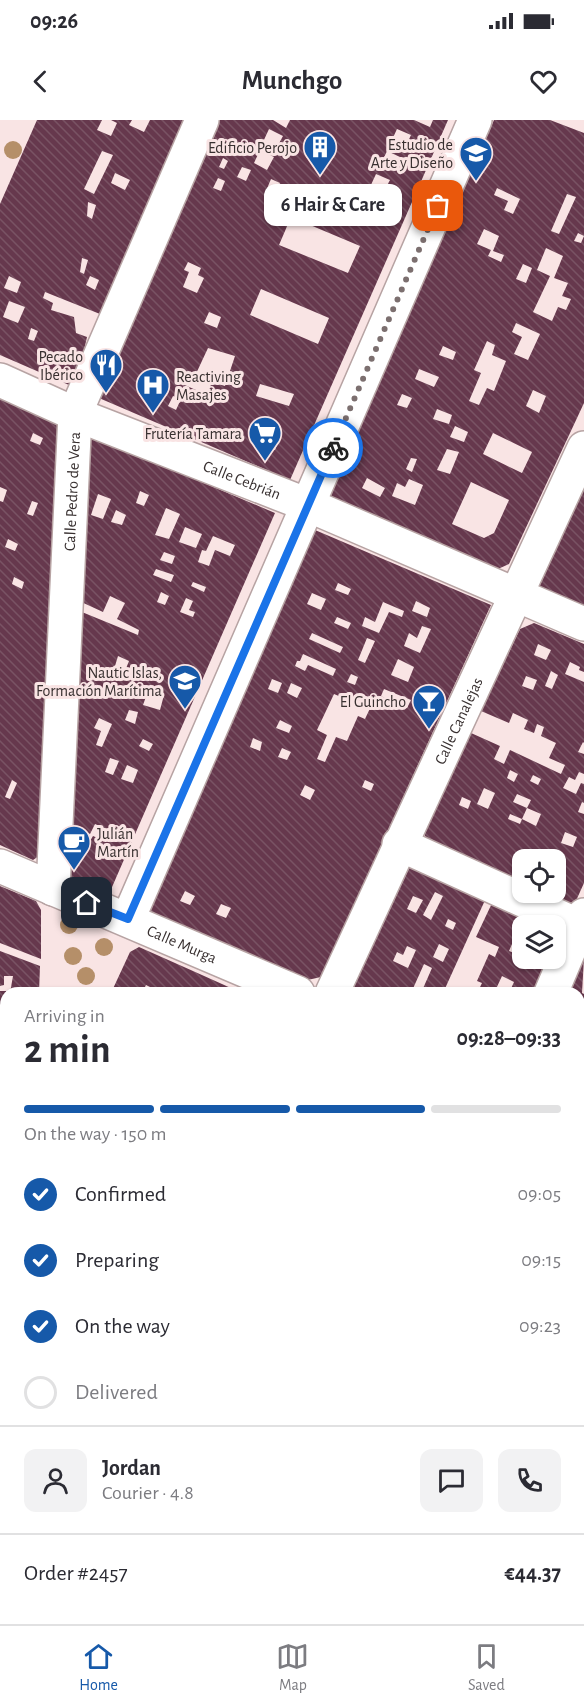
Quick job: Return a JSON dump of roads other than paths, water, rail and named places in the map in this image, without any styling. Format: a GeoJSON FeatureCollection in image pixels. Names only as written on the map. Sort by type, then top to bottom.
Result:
{"type":"FeatureCollection","features":[{"type":"Feature","properties":{"kind":"street","name":"Calle Pedro de Vera"},"geometry":{"type":"LineString","coordinates":[[53,890],[75,414],[202,120]]}},
{"type":"Feature","properties":{"kind":"street"},"geometry":{"type":"LineString","coordinates":[[128,919],[475,120]]}},
{"type":"Feature","properties":{"kind":"street","name":"Calle Cebrián"},"geometry":{"type":"LineString","coordinates":[[0,380],[75,414],[308,505],[584,624]]}},
{"type":"Feature","properties":{"kind":"street","name":"Calle Canalejas"},"geometry":{"type":"LineString","coordinates":[[335,987],[584,448]]}},
{"type":"Feature","properties":{"kind":"street"},"geometry":{"type":"LineString","coordinates":[[399,844],[582,923],[554,987]]}},
{"type":"Feature","properties":{"kind":"street","name":"Calle Murga"},"geometry":{"type":"LineString","coordinates":[[0,866],[284,987]]}},
{"type":"Feature","properties":{"kind":"place","name":"Edificio Perojo"},"geometry":{"type":"Point","coordinates":[320,176]}},
{"type":"Feature","properties":{"kind":"place","name":"Estudio de Arte y Diseño"},"geometry":{"type":"Point","coordinates":[476,182]}},
{"type":"Feature","properties":{"kind":"place","name":"6 Hair & Care"},"geometry":{"type":"Point","coordinates":[438,206]}},
{"type":"Feature","properties":{"kind":"place","name":"Pecado Ibérico"},"geometry":{"type":"Point","coordinates":[106,394]}},
{"type":"Feature","properties":{"kind":"place","name":"Reactiving Masajes"},"geometry":{"type":"Point","coordinates":[153,414]}},
{"type":"Feature","properties":{"kind":"place","name":"Frutería Tamara"},"geometry":{"type":"Point","coordinates":[265,462]}},
{"type":"Feature","properties":{"kind":"place","name":"Nautic Islas, Formación Marítima"},"geometry":{"type":"Point","coordinates":[185,710]}},
{"type":"Feature","properties":{"kind":"place","name":"El Guincho"},"geometry":{"type":"Point","coordinates":[429,730]}},
{"type":"Feature","properties":{"kind":"place","name":"Julián Martín"},"geometry":{"type":"Point","coordinates":[74,871]}}]}
